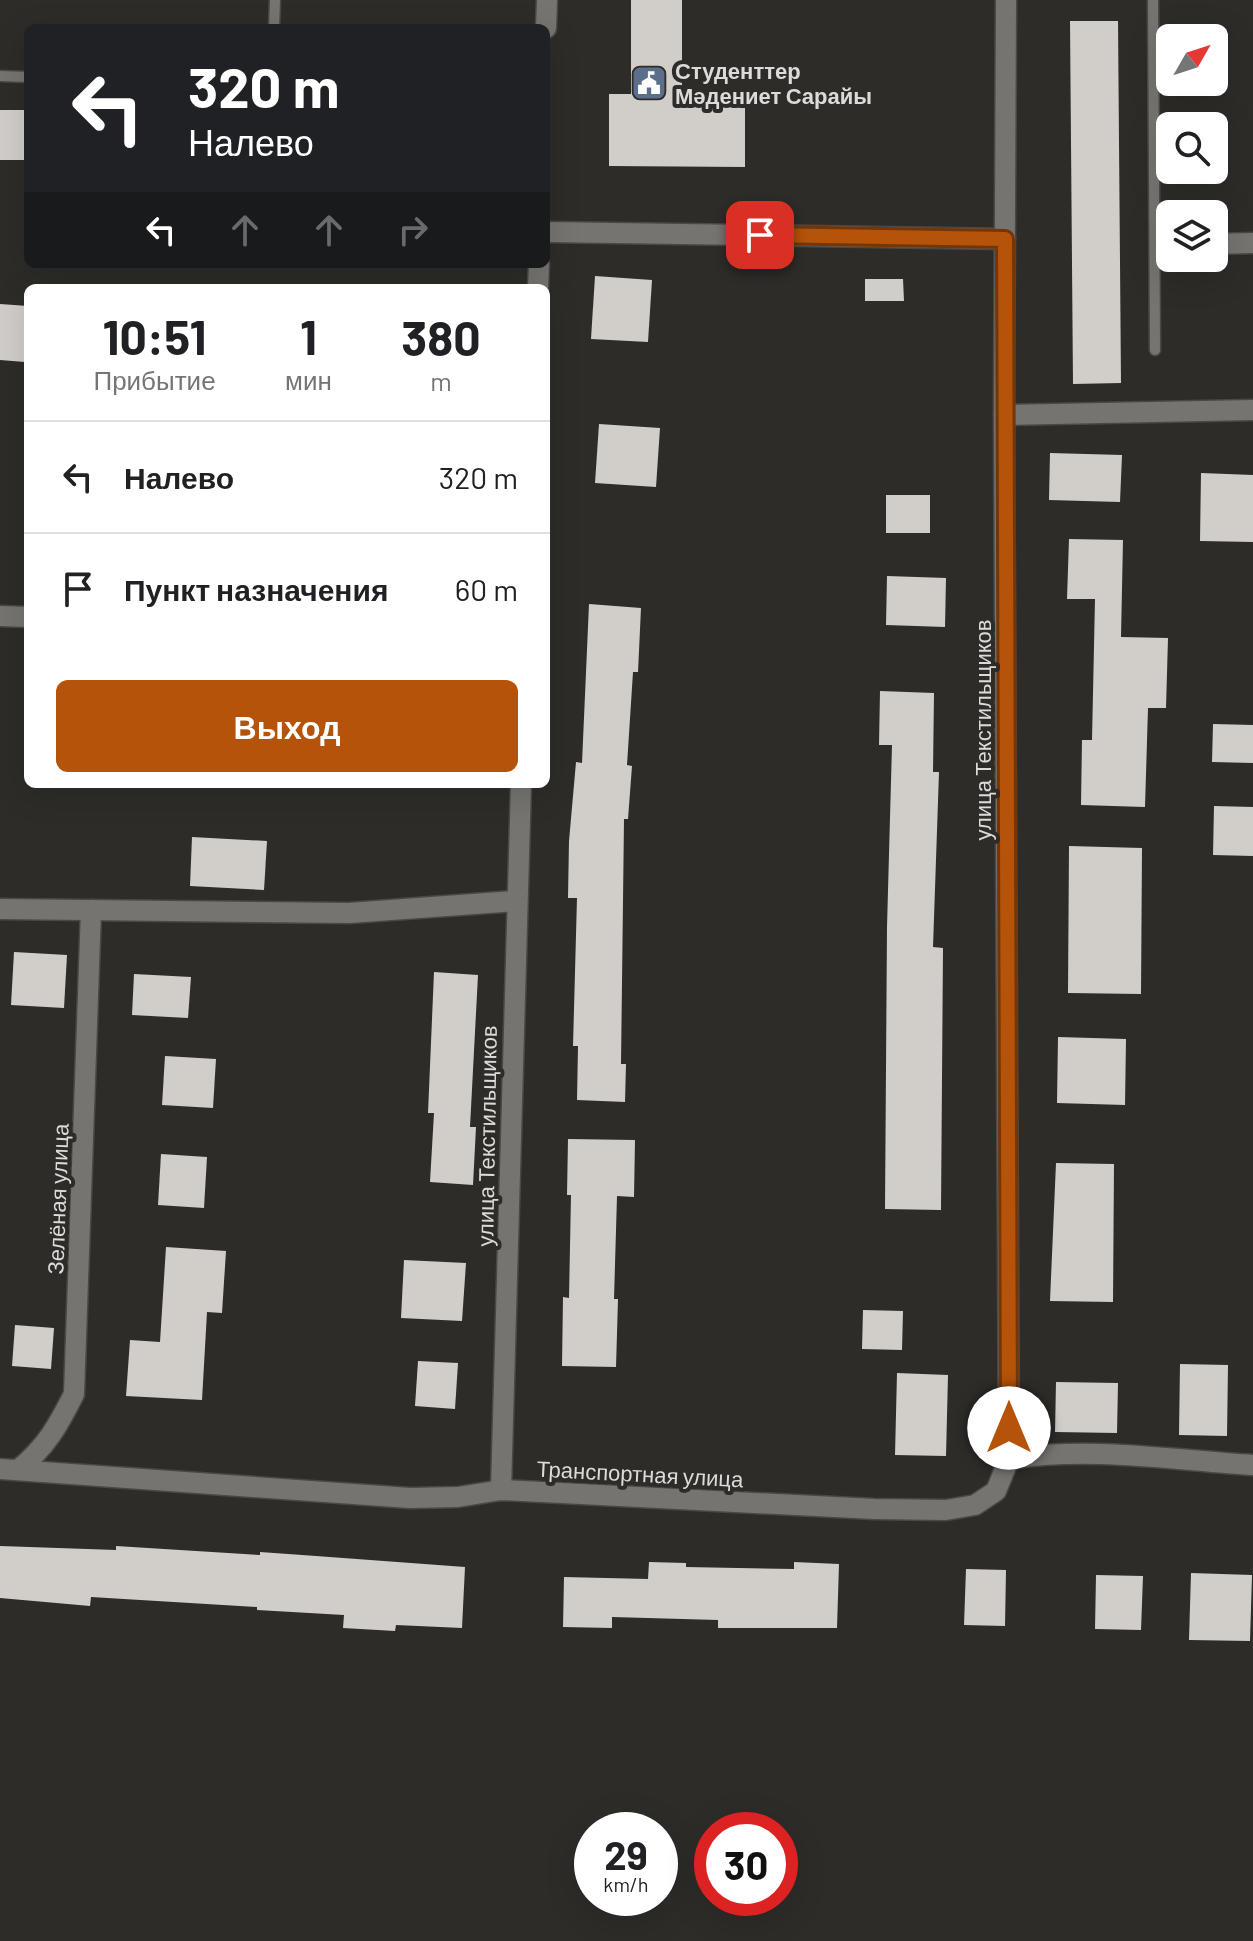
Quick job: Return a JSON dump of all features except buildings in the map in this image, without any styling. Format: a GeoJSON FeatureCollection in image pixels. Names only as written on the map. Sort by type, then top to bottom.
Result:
{"type":"FeatureCollection","features":[{"type":"Feature","properties":{"kind":"street"},"geometry":{"type":"LineString","coordinates":[[546,24],[547,0]]}},
{"type":"Feature","properties":{"kind":"street","name":"улица Текстильщиков"},"geometry":{"type":"LineString","coordinates":[[1006,0],[1004,415],[1009,1459]]}},
{"type":"Feature","properties":{"kind":"street"},"geometry":{"type":"LineString","coordinates":[[550,232],[1005,239]]}},
{"type":"Feature","properties":{"kind":"street"},"geometry":{"type":"LineString","coordinates":[[1228,244],[1253,243]]}},
{"type":"Feature","properties":{"kind":"street"},"geometry":{"type":"LineString","coordinates":[[1004,415],[1253,410]]}},
{"type":"Feature","properties":{"kind":"street"},"geometry":{"type":"LineString","coordinates":[[0,616],[24,617]]}},
{"type":"Feature","properties":{"kind":"street","name":"улица Текстильщиков"},"geometry":{"type":"LineString","coordinates":[[501,1490],[515,901],[521,788]]}},
{"type":"Feature","properties":{"kind":"street"},"geometry":{"type":"LineString","coordinates":[[0,909],[349,913],[515,901]]}},
{"type":"Feature","properties":{"kind":"street","name":"Зелёная улица"},"geometry":{"type":"LineString","coordinates":[[9,1469],[34,1457],[56,1431],[74,1394],[91,910]]}},
{"type":"Feature","properties":{"kind":"street"},"geometry":{"type":"LineString","coordinates":[[1009,1459],[1081,1453],[1253,1465]]}},
{"type":"Feature","properties":{"kind":"street","name":"Транспортная улица"},"geometry":{"type":"LineString","coordinates":[[9,1469],[410,1498],[458,1497],[501,1490],[946,1510],[975,1505],[996,1491],[1009,1459]]}},
{"type":"Feature","properties":{"kind":"lane"},"geometry":{"type":"LineString","coordinates":[[274,24],[275,0]]}},
{"type":"Feature","properties":{"kind":"lane"},"geometry":{"type":"LineString","coordinates":[[1153,0],[1155,350]]}},
{"type":"Feature","properties":{"kind":"lane"},"geometry":{"type":"LineString","coordinates":[[0,76],[24,77]]}},
{"type":"Feature","properties":{"kind":"place","name":"Студенттер Мәдениет Сарайы"},"geometry":{"type":"Point","coordinates":[649,83]}},
{"type":"Feature","properties":{"kind":"route"},"geometry":{"type":"LineString","coordinates":[[760,235],[1005,239],[1009,1428]]}}]}
